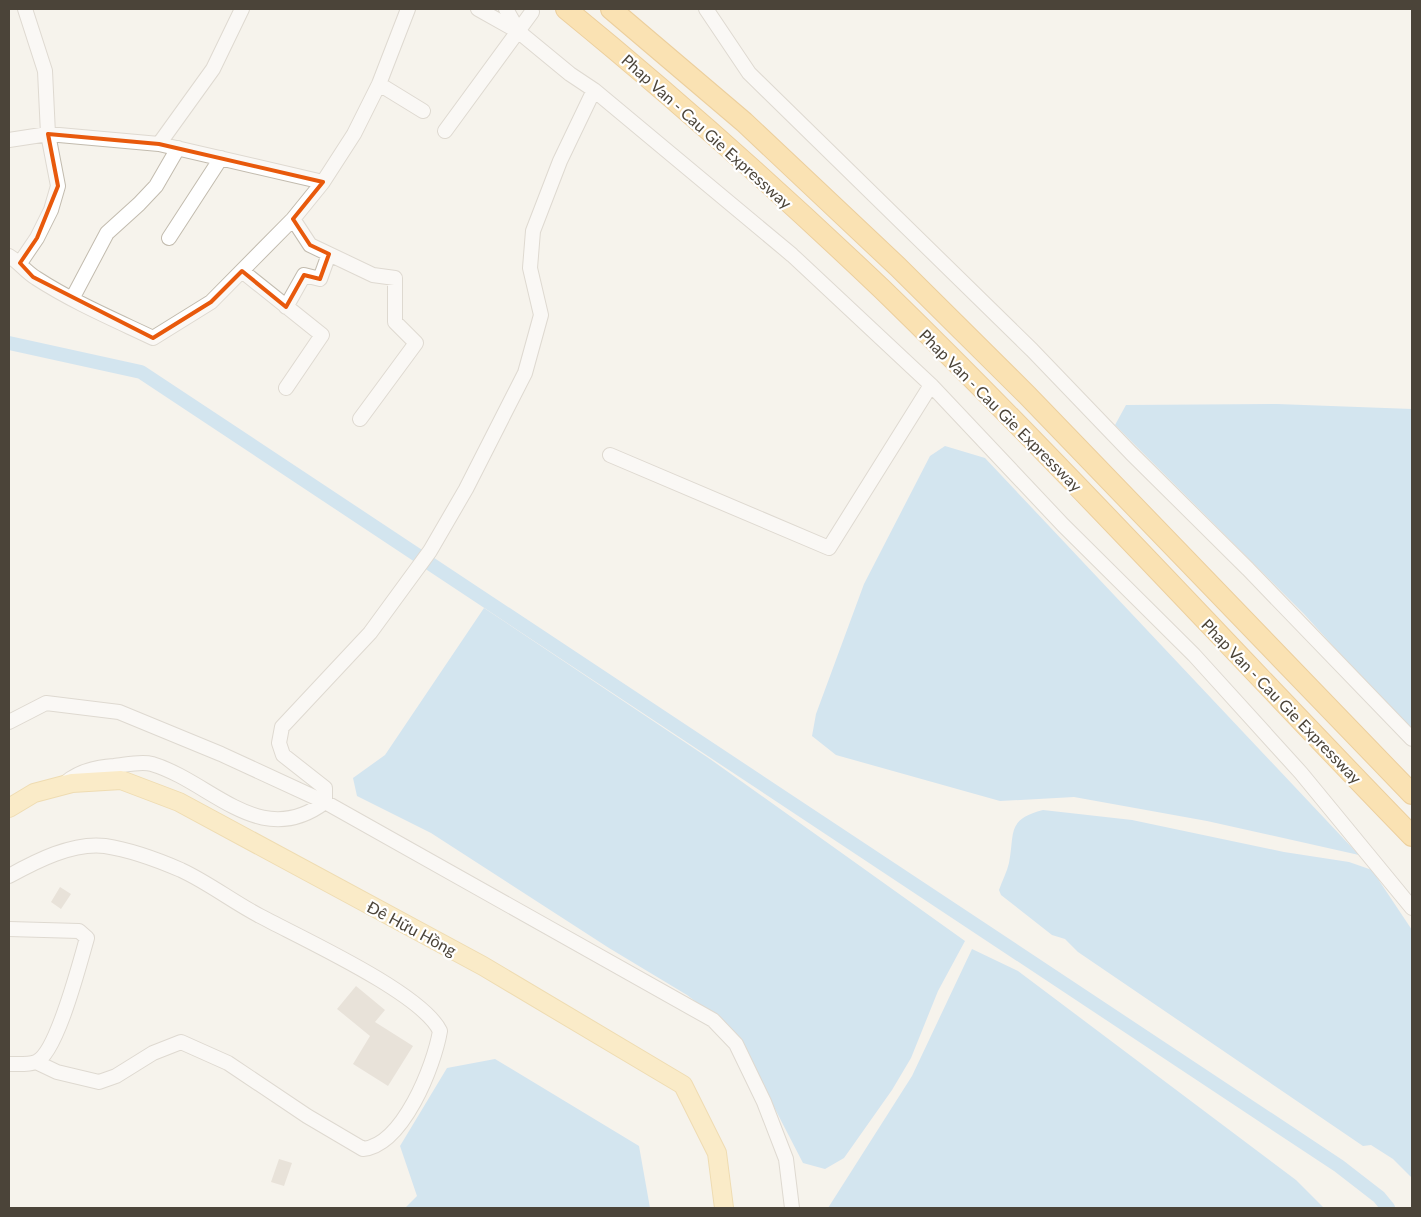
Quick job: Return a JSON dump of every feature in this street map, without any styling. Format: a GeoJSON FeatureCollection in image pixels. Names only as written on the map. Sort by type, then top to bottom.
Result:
{"type":"FeatureCollection","features":[{"type":"Feature","properties":{"kind":"highway","name":"Phap Van - Cau Gie Expressway"},"geometry":{"type":"LineString","coordinates":[[566,9],[729,148],[882,290],[1151,563],[1412,836]]}},
{"type":"Feature","properties":{"kind":"highway","name":"Phap Van - Cau Gie Expressway"},"geometry":{"type":"LineString","coordinates":[[611,9],[744,122],[898,266],[1047,416],[1412,794]]}},
{"type":"Feature","properties":{"kind":"main road","name":"Đê Hữu Hồng"},"geometry":{"type":"LineString","coordinates":[[9,808],[34,793],[63,786],[121,780],[179,802],[483,966],[683,1085],[717,1153],[724,1208]]}},
{"type":"Feature","properties":{"kind":"street"},"geometry":{"type":"LineString","coordinates":[[25,9],[45,71],[48,134],[58,186],[51,210],[37,238],[14,260],[34,277],[72,299],[153,338],[211,302],[293,219],[323,182],[354,134],[379,84],[408,9]]}},
{"type":"Feature","properties":{"kind":"street"},"geometry":{"type":"LineString","coordinates":[[159,144],[213,69],[242,9]]}},
{"type":"Feature","properties":{"kind":"street"},"geometry":{"type":"LineString","coordinates":[[478,9],[519,32],[570,74],[594,90],[792,255],[931,384],[1063,525],[1194,654],[1301,773],[1412,908]]}},
{"type":"Feature","properties":{"kind":"street"},"geometry":{"type":"LineString","coordinates":[[506,9],[519,32]]}},
{"type":"Feature","properties":{"kind":"street"},"geometry":{"type":"LineString","coordinates":[[706,9],[749,73],[1012,330],[1131,453],[1248,569],[1412,739]]}},
{"type":"Feature","properties":{"kind":"street"},"geometry":{"type":"LineString","coordinates":[[445,131],[532,12]]}},
{"type":"Feature","properties":{"kind":"street"},"geometry":{"type":"LineString","coordinates":[[379,84],[423,111]]}},
{"type":"Feature","properties":{"kind":"street"},"geometry":{"type":"LineString","coordinates":[[63,786],[73,776],[102,766],[150,764],[182,776],[213,796],[247,813],[271,820],[309,814],[324,802],[325,788],[283,755],[279,743],[282,727],[370,633],[430,551],[466,489],[525,373],[541,315],[530,268],[533,231],[560,161],[594,90]]}},
{"type":"Feature","properties":{"kind":"street"},"geometry":{"type":"LineString","coordinates":[[9,140],[48,134],[159,144],[323,182]]}},
{"type":"Feature","properties":{"kind":"street"},"geometry":{"type":"LineString","coordinates":[[72,299],[107,233],[140,204],[156,186],[178,148]]}},
{"type":"Feature","properties":{"kind":"street"},"geometry":{"type":"LineString","coordinates":[[169,238],[221,158]]}},
{"type":"Feature","properties":{"kind":"street"},"geometry":{"type":"LineString","coordinates":[[293,219],[310,245],[373,275],[394,278],[395,322],[416,343],[360,419]]}},
{"type":"Feature","properties":{"kind":"street"},"geometry":{"type":"LineString","coordinates":[[286,307],[304,275],[320,279],[329,254]]}},
{"type":"Feature","properties":{"kind":"street"},"geometry":{"type":"LineString","coordinates":[[242,271],[322,336],[286,388]]}},
{"type":"Feature","properties":{"kind":"street"},"geometry":{"type":"LineString","coordinates":[[610,455],[829,548],[931,384]]}},
{"type":"Feature","properties":{"kind":"street"},"geometry":{"type":"LineString","coordinates":[[9,722],[46,702],[119,712],[221,754],[324,802],[713,1020],[736,1044],[764,1102],[786,1159],[792,1208]]}},
{"type":"Feature","properties":{"kind":"street"},"geometry":{"type":"LineString","coordinates":[[9,876],[29,865],[85,846],[104,846],[149,858],[203,881],[259,916],[387,985],[423,1010],[435,1021],[440,1031],[426,1078],[415,1099],[386,1140],[374,1148],[363,1149],[307,1116],[228,1063],[181,1042],[153,1053],[116,1076],[99,1082],[57,1072],[36,1062],[9,1064]]}},
{"type":"Feature","properties":{"kind":"street"},"geometry":{"type":"LineString","coordinates":[[9,929],[79,931],[87,938],[60,1024],[46,1053],[36,1062]]}},
{"type":"Feature","properties":{"kind":"highlighted area"},"geometry":{"type":"Polygon","coordinates":[[[48,134],[159,144],[323,182],[293,219],[310,245],[329,254],[320,279],[304,275],[286,307],[242,271],[211,302],[153,338],[33,277],[20,263],[37,238],[58,186],[48,134]]]}},
{"type":"Feature","properties":{"kind":"water"},"geometry":{"type":"Polygon","coordinates":[[[1277,404],[1412,409],[1412,733],[1304,614],[1115,425],[1126,405],[1277,404]]]}},
{"type":"Feature","properties":{"kind":"water"},"geometry":{"type":"Polygon","coordinates":[[[945,446],[985,458],[1359,855],[1207,821],[1074,797],[1000,801],[836,755],[812,736],[816,714],[864,584],[930,456],[945,446]]]}},
{"type":"Feature","properties":{"kind":"water"},"geometry":{"type":"Polygon","coordinates":[[[484,608],[710,759],[965,941],[938,991],[911,1058],[892,1090],[844,1158],[825,1169],[803,1163],[742,1045],[722,1022],[687,995],[609,948],[431,833],[357,796],[353,778],[385,755],[484,608]]]}},
{"type":"Feature","properties":{"kind":"water"},"geometry":{"type":"Polygon","coordinates":[[[1043,810],[1132,820],[1284,852],[1349,862],[1372,870],[1412,930],[1412,1178],[1393,1159],[1371,1145],[1363,1146],[1078,952],[1065,939],[1052,935],[1001,895],[999,890],[1009,863],[1014,829],[1023,818],[1043,810]]]}},
{"type":"Feature","properties":{"kind":"water"},"geometry":{"type":"Polygon","coordinates":[[[972,949],[1018,971],[1296,1180],[1324,1208],[828,1208],[912,1076],[972,949]]]}},
{"type":"Feature","properties":{"kind":"water"},"geometry":{"type":"Polygon","coordinates":[[[495,1059],[639,1146],[650,1208],[405,1208],[417,1196],[400,1146],[447,1068],[495,1059]]]}},
{"type":"Feature","properties":{"kind":"building"},"geometry":{"type":"Polygon","coordinates":[[[60,887],[71,894],[61,909],[51,902],[60,887]]]}},
{"type":"Feature","properties":{"kind":"building"},"geometry":{"type":"Polygon","coordinates":[[[356,986],[385,1010],[375,1022],[413,1046],[388,1086],[353,1064],[370,1036],[337,1009],[356,986]]]}},
{"type":"Feature","properties":{"kind":"building"},"geometry":{"type":"Polygon","coordinates":[[[279,1159],[292,1163],[284,1186],[271,1182],[279,1159]]]}},
{"type":"Feature","properties":{"kind":"waterway"},"geometry":{"type":"LineString","coordinates":[[9,343],[141,372],[1339,1166],[1379,1197],[1388,1208]]}}]}
